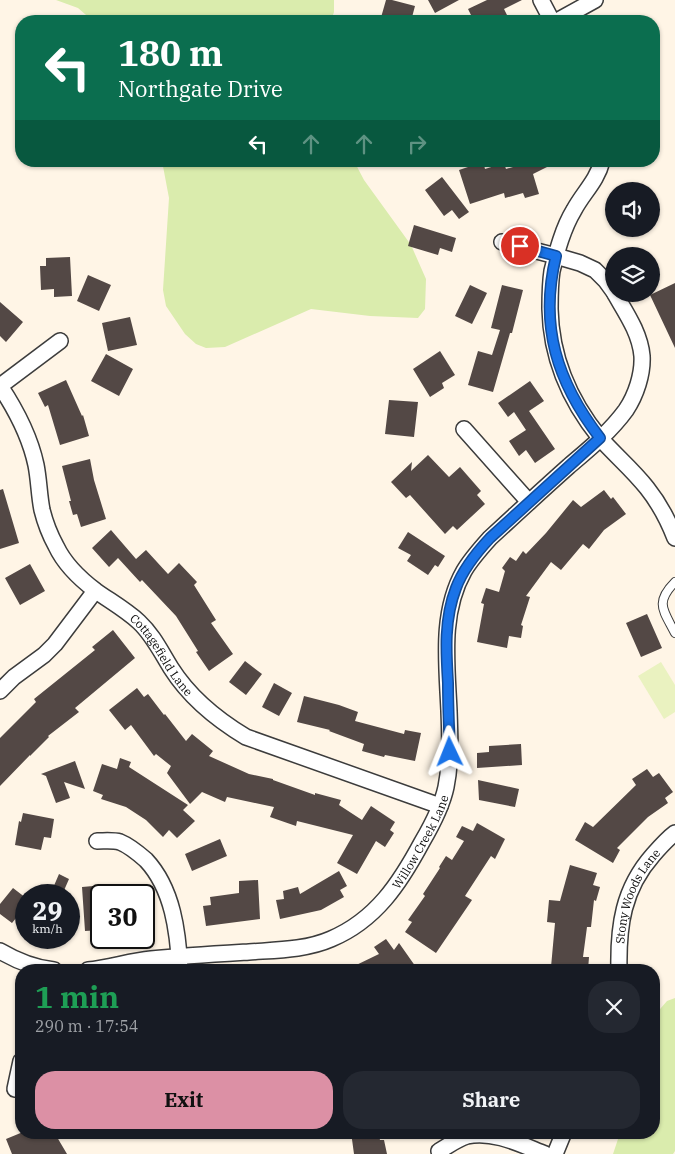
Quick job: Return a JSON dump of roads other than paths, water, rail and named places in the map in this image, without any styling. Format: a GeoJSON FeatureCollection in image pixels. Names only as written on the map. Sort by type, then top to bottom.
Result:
{"type":"FeatureCollection","features":[{"type":"Feature","properties":{"kind":"street"},"geometry":{"type":"LineString","coordinates":[[542,0],[549,15]]}},
{"type":"Feature","properties":{"kind":"street"},"geometry":{"type":"LineString","coordinates":[[568,15],[595,0]]}},
{"type":"Feature","properties":{"kind":"street"},"geometry":{"type":"LineString","coordinates":[[600,167],[598,175],[572,212],[565,228],[552,273],[550,293],[552,334],[556,356],[563,378],[585,418],[600,438],[646,487],[664,513],[675,538]]}},
{"type":"Feature","properties":{"kind":"street","name":"Willow Creek Lane"},"geometry":{"type":"LineString","coordinates":[[502,242],[580,263],[595,270],[605,280]]}},
{"type":"Feature","properties":{"kind":"street","name":"Willow Creek Lane"},"geometry":{"type":"LineString","coordinates":[[121,964],[149,959],[180,963],[293,948],[329,940],[347,932],[361,922],[387,898],[402,878],[417,852],[433,822],[446,789],[450,752],[446,647],[450,607],[456,587],[464,571],[490,538],[609,430],[627,408],[637,386],[642,358],[640,343],[635,330],[619,302]]}},
{"type":"Feature","properties":{"kind":"street"},"geometry":{"type":"LineString","coordinates":[[0,386],[60,341]]}},
{"type":"Feature","properties":{"kind":"street","name":"Cottagefield Lane"},"geometry":{"type":"LineString","coordinates":[[0,386],[18,416],[30,444],[36,464],[42,510],[56,547],[79,577],[95,591],[138,621],[150,634],[182,684],[195,699],[226,725],[246,737],[440,806]]}},
{"type":"Feature","properties":{"kind":"street"},"geometry":{"type":"LineString","coordinates":[[464,429],[529,502]]}},
{"type":"Feature","properties":{"kind":"street"},"geometry":{"type":"LineString","coordinates":[[0,691],[54,644],[95,591]]}},
{"type":"Feature","properties":{"kind":"street","name":"Stony Woods Lane"},"geometry":{"type":"LineString","coordinates":[[619,964],[619,933],[629,894],[638,874],[650,858],[675,833]]}},
{"type":"Feature","properties":{"kind":"street"},"geometry":{"type":"LineString","coordinates":[[97,841],[109,840],[128,846],[139,854],[159,879],[173,916],[180,963]]}},
{"type":"Feature","properties":{"kind":"street"},"geometry":{"type":"LineString","coordinates":[[0,951],[24,964]]}},
{"type":"Feature","properties":{"kind":"street"},"geometry":{"type":"LineString","coordinates":[[439,1151],[460,1139]]}},
{"type":"Feature","properties":{"kind":"street"},"geometry":{"type":"LineString","coordinates":[[504,1139],[546,1154]]}},
{"type":"Feature","properties":{"kind":"street"},"geometry":{"type":"LineString","coordinates":[[555,1154],[561,1139]]}},
{"type":"Feature","properties":{"kind":"lane"},"geometry":{"type":"LineString","coordinates":[[675,582],[662,600],[663,609],[675,633]]}}]}
